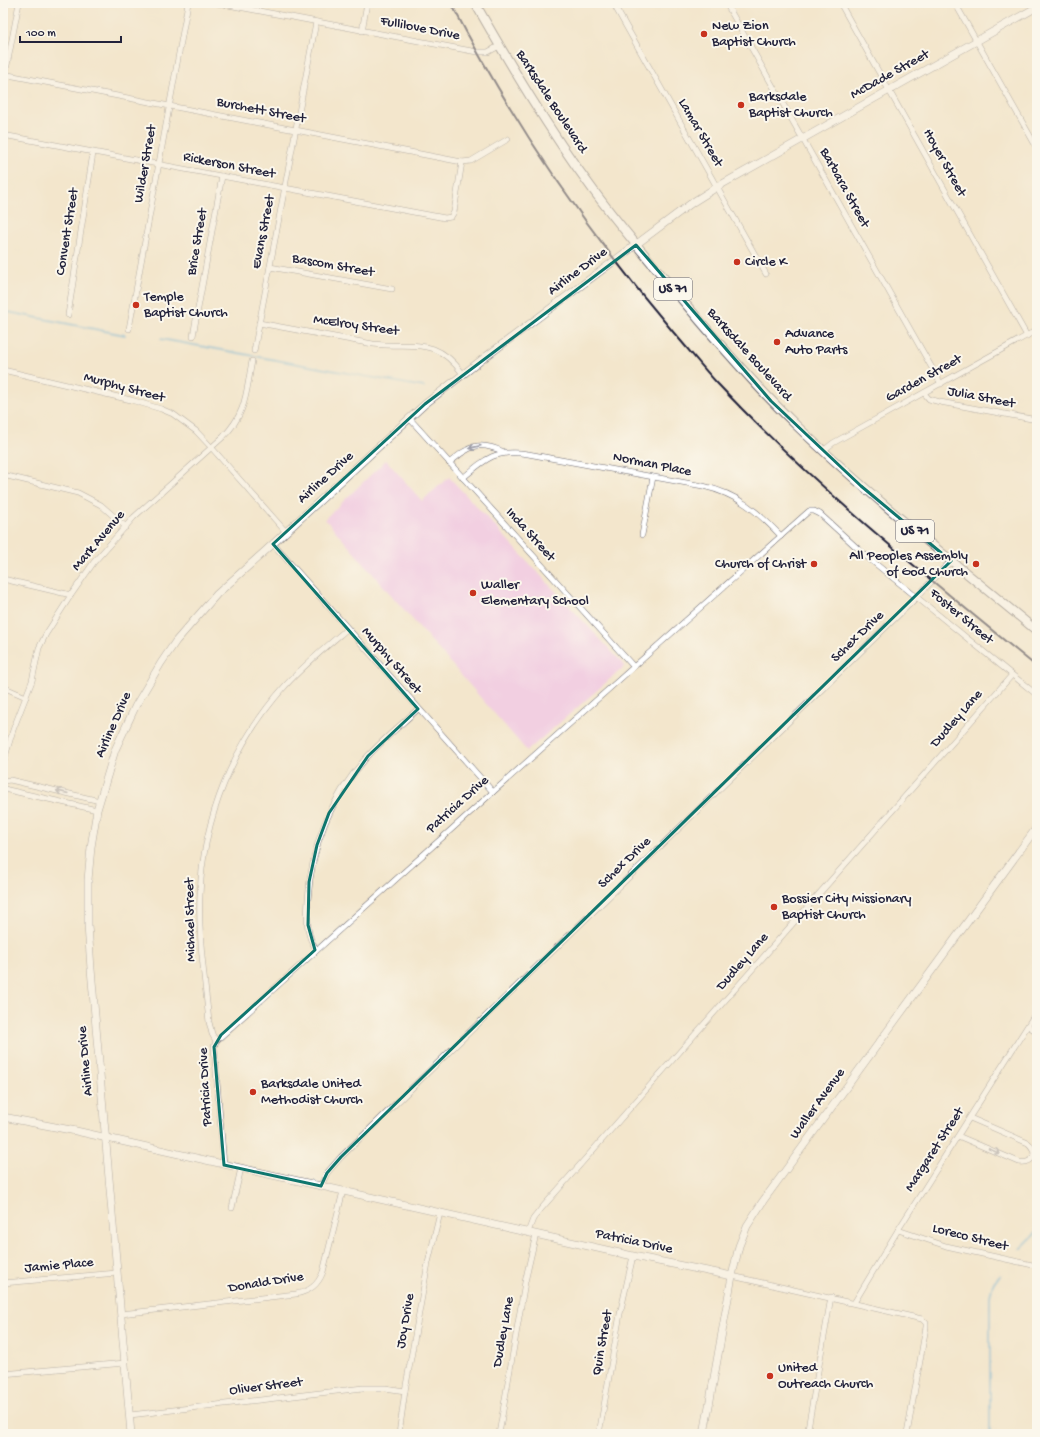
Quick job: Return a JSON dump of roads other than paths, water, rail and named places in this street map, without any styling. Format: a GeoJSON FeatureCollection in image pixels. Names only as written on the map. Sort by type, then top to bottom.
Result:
{"type":"FeatureCollection","features":[{"type":"Feature","properties":{"kind":"main road","name":"Barksdale Boulevard"},"geometry":{"type":"LineString","coordinates":[[475,3],[499,46],[567,153],[614,218],[734,360],[771,401],[823,451],[951,561],[1037,631]]}},
{"type":"Feature","properties":{"kind":"street"},"geometry":{"type":"LineString","coordinates":[[3,86],[4,74],[19,3]]}},
{"type":"Feature","properties":{"kind":"street","name":"Wilder Street"},"geometry":{"type":"LineString","coordinates":[[129,329],[188,3]]}},
{"type":"Feature","properties":{"kind":"street","name":"Fullilove Drive"},"geometry":{"type":"LineString","coordinates":[[217,3],[477,52],[488,52],[499,46]]}},
{"type":"Feature","properties":{"kind":"street"},"geometry":{"type":"LineString","coordinates":[[362,31],[367,3]]}},
{"type":"Feature","properties":{"kind":"street","name":"Lamar Street"},"geometry":{"type":"LineString","coordinates":[[613,3],[766,274]]}},
{"type":"Feature","properties":{"kind":"street","name":"Barbara Street"},"geometry":{"type":"LineString","coordinates":[[726,3],[941,384]]}},
{"type":"Feature","properties":{"kind":"street","name":"Hoyer Street"},"geometry":{"type":"LineString","coordinates":[[840,3],[1027,336]]}},
{"type":"Feature","properties":{"kind":"street"},"geometry":{"type":"LineString","coordinates":[[955,3],[1037,148]]}},
{"type":"Feature","properties":{"kind":"street","name":"McDade Street"},"geometry":{"type":"LineString","coordinates":[[636,245],[693,202],[717,187],[1037,7]]}},
{"type":"Feature","properties":{"kind":"street","name":"Evans Street"},"geometry":{"type":"LineString","coordinates":[[254,351],[316,22]]}},
{"type":"Feature","properties":{"kind":"street","name":"Burchett Street"},"geometry":{"type":"LineString","coordinates":[[4,74],[462,162]]}},
{"type":"Feature","properties":{"kind":"street","name":"Rickerson Street"},"geometry":{"type":"LineString","coordinates":[[3,135],[441,218],[451,217],[454,212],[462,162]]}},
{"type":"Feature","properties":{"kind":"street"},"geometry":{"type":"LineString","coordinates":[[462,162],[471,160],[508,139]]}},
{"type":"Feature","properties":{"kind":"street","name":"Convent Street"},"geometry":{"type":"LineString","coordinates":[[68,315],[93,153]]}},
{"type":"Feature","properties":{"kind":"street","name":"Brice Street"},"geometry":{"type":"LineString","coordinates":[[193,336],[222,176]]}},
{"type":"Feature","properties":{"kind":"street","name":"Airline Drive"},"geometry":{"type":"LineString","coordinates":[[131,1434],[88,925],[89,863],[97,810],[115,750],[136,705],[161,663],[176,641],[216,594],[273,544],[425,404],[636,245]]}},
{"type":"Feature","properties":{"kind":"street","name":"Bascom Street"},"geometry":{"type":"LineString","coordinates":[[270,267],[392,289]]}},
{"type":"Feature","properties":{"kind":"street","name":"McElroy Street"},"geometry":{"type":"LineString","coordinates":[[259,323],[373,344],[392,346],[421,345],[430,347],[443,354],[454,363],[463,374]]}},
{"type":"Feature","properties":{"kind":"street","name":"Garden Street"},"geometry":{"type":"LineString","coordinates":[[823,451],[833,443],[1037,330]]}},
{"type":"Feature","properties":{"kind":"street","name":"Mark Avenue"},"geometry":{"type":"LineString","coordinates":[[3,764],[13,730],[32,681],[37,655],[42,640],[94,562],[144,508],[228,432],[240,414],[245,401],[252,361]]}},
{"type":"Feature","properties":{"kind":"street","name":"Murphy Street"},"geometry":{"type":"LineString","coordinates":[[3,370],[131,400],[161,409],[184,421],[211,447],[286,532]]}},
{"type":"Feature","properties":{"kind":"street","name":"Julia Street"},"geometry":{"type":"LineString","coordinates":[[924,393],[929,399],[940,402],[1037,420]]}},
{"type":"Feature","properties":{"kind":"street","name":"Inda Street"},"geometry":{"type":"LineString","coordinates":[[410,419],[633,666]]}},
{"type":"Feature","properties":{"kind":"street","name":"Norman Place"},"geometry":{"type":"LineString","coordinates":[[449,463],[471,447],[490,447],[504,452],[528,454],[712,488],[728,494],[748,505],[762,516],[781,536]]}},
{"type":"Feature","properties":{"kind":"street","name":"Norman Place"},"geometry":{"type":"LineString","coordinates":[[463,478],[485,460],[504,452]]}},
{"type":"Feature","properties":{"kind":"street"},"geometry":{"type":"LineString","coordinates":[[3,475],[78,493],[101,505],[126,527]]}},
{"type":"Feature","properties":{"kind":"street"},"geometry":{"type":"LineString","coordinates":[[642,535],[653,477]]}},
{"type":"Feature","properties":{"kind":"street","name":"Patricia Drive"},"geometry":{"type":"LineString","coordinates":[[224,1165],[214,1047],[216,1041],[633,666],[806,513],[814,511]]}},
{"type":"Feature","properties":{"kind":"street","name":"Foster Street"},"geometry":{"type":"LineString","coordinates":[[814,511],[822,516],[854,545],[1037,695]]}},
{"type":"Feature","properties":{"kind":"street","name":"Murphy Street"},"geometry":{"type":"LineString","coordinates":[[273,544],[492,792]]}},
{"type":"Feature","properties":{"kind":"street","name":"Schex Drive"},"geometry":{"type":"LineString","coordinates":[[321,1186],[327,1173],[341,1157],[917,597],[951,561]]}},
{"type":"Feature","properties":{"kind":"street"},"geometry":{"type":"LineString","coordinates":[[3,579],[71,595]]}},
{"type":"Feature","properties":{"kind":"street","name":"Michael Street"},"geometry":{"type":"LineString","coordinates":[[216,1041],[212,1034],[209,1022],[200,910],[203,865],[214,810],[231,767],[264,711],[297,674],[347,629]]}},
{"type":"Feature","properties":{"kind":"street","name":"Dudley Lane"},"geometry":{"type":"LineString","coordinates":[[528,1232],[533,1219],[541,1209],[1012,675]]}},
{"type":"Feature","properties":{"kind":"street"},"geometry":{"type":"LineString","coordinates":[[3,687],[26,697]]}},
{"type":"Feature","properties":{"kind":"street"},"geometry":{"type":"LineString","coordinates":[[317,949],[309,934],[309,882],[315,853],[325,822],[339,794],[361,764],[418,709]]}},
{"type":"Feature","properties":{"kind":"street"},"geometry":{"type":"LineString","coordinates":[[3,781],[10,780],[100,801]]}},
{"type":"Feature","properties":{"kind":"street"},"geometry":{"type":"LineString","coordinates":[[3,788],[97,810]]}},
{"type":"Feature","properties":{"kind":"street","name":"Waller Avenue"},"geometry":{"type":"LineString","coordinates":[[704,1434],[732,1276],[742,1236],[755,1214],[1037,827]]}},
{"type":"Feature","properties":{"kind":"street","name":"Margaret Street"},"geometry":{"type":"LineString","coordinates":[[854,1303],[898,1230],[1037,1012]]}},
{"type":"Feature","properties":{"kind":"street"},"geometry":{"type":"LineString","coordinates":[[1028,1026],[1037,1032]]}},
{"type":"Feature","properties":{"kind":"street","name":"Patricia Drive"},"geometry":{"type":"LineString","coordinates":[[3,1117],[105,1138],[633,1256],[831,1297],[922,1318],[926,1323],[907,1434]]}},
{"type":"Feature","properties":{"kind":"street"},"geometry":{"type":"LineString","coordinates":[[958,1136],[1019,1162],[1026,1162],[1032,1158],[1034,1150],[1028,1143],[970,1118]]}},
{"type":"Feature","properties":{"kind":"street"},"geometry":{"type":"LineString","coordinates":[[232,1208],[241,1168]]}},
{"type":"Feature","properties":{"kind":"street","name":"Donald Drive"},"geometry":{"type":"LineString","coordinates":[[121,1314],[296,1294],[309,1290],[318,1283],[323,1272],[343,1191]]}},
{"type":"Feature","properties":{"kind":"street","name":"Joy Drive"},"geometry":{"type":"LineString","coordinates":[[399,1434],[428,1263],[440,1213]]}},
{"type":"Feature","properties":{"kind":"street","name":"Loreco Street"},"geometry":{"type":"LineString","coordinates":[[898,1230],[946,1246],[1037,1266]]}},
{"type":"Feature","properties":{"kind":"street","name":"Dudley Lane"},"geometry":{"type":"LineString","coordinates":[[499,1434],[525,1282],[536,1234]]}},
{"type":"Feature","properties":{"kind":"street","name":"Quin Street"},"geometry":{"type":"LineString","coordinates":[[599,1434],[620,1314],[633,1256]]}},
{"type":"Feature","properties":{"kind":"street","name":"Jamie Place"},"geometry":{"type":"LineString","coordinates":[[3,1283],[117,1273]]}},
{"type":"Feature","properties":{"kind":"street"},"geometry":{"type":"LineString","coordinates":[[807,1434],[831,1297]]}},
{"type":"Feature","properties":{"kind":"street"},"geometry":{"type":"LineString","coordinates":[[3,1374],[125,1363]]}},
{"type":"Feature","properties":{"kind":"street","name":"Oliver Street"},"geometry":{"type":"LineString","coordinates":[[130,1415],[363,1388],[385,1388],[406,1391]]}},
{"type":"Feature","properties":{"kind":"waterway"},"geometry":{"type":"LineString","coordinates":[[3,311],[125,335]]}},
{"type":"Feature","properties":{"kind":"waterway"},"geometry":{"type":"LineString","coordinates":[[161,339],[424,387]]}},
{"type":"Feature","properties":{"kind":"waterway"},"geometry":{"type":"LineString","coordinates":[[1020,1249],[1037,1232]]}},
{"type":"Feature","properties":{"kind":"waterway"},"geometry":{"type":"LineString","coordinates":[[990,1434],[990,1296],[993,1284],[1000,1276]]}},
{"type":"Feature","properties":{"kind":"railway"},"geometry":{"type":"LineString","coordinates":[[451,3],[499,90],[553,174],[611,255],[642,295],[707,372],[756,423],[833,496],[913,565],[1037,667]]}},
{"type":"Feature","properties":{"kind":"place","name":"New Zion Baptist Church"},"geometry":{"type":"Point","coordinates":[704,34]}},
{"type":"Feature","properties":{"kind":"place","name":"Barksdale Baptist Church"},"geometry":{"type":"Point","coordinates":[741,105]}},
{"type":"Feature","properties":{"kind":"place","name":"Circle K"},"geometry":{"type":"Point","coordinates":[737,262]}},
{"type":"Feature","properties":{"kind":"place","name":"Temple Baptist Church"},"geometry":{"type":"Point","coordinates":[136,305]}},
{"type":"Feature","properties":{"kind":"place","name":"Advance Auto Parts"},"geometry":{"type":"Point","coordinates":[777,342]}},
{"type":"Feature","properties":{"kind":"place","name":"Church of Christ"},"geometry":{"type":"Point","coordinates":[814,564]}},
{"type":"Feature","properties":{"kind":"place","name":"All Peoples Assembly of God Church"},"geometry":{"type":"Point","coordinates":[976,564]}},
{"type":"Feature","properties":{"kind":"place","name":"Waller Elementary School"},"geometry":{"type":"Point","coordinates":[473,593]}},
{"type":"Feature","properties":{"kind":"place","name":"Bossier City Missionary Baptist Church"},"geometry":{"type":"Point","coordinates":[774,907]}},
{"type":"Feature","properties":{"kind":"place","name":"Barksdale United Methodist Church"},"geometry":{"type":"Point","coordinates":[253,1092]}},
{"type":"Feature","properties":{"kind":"place","name":"United Outreach Church"},"geometry":{"type":"Point","coordinates":[770,1376]}}]}
